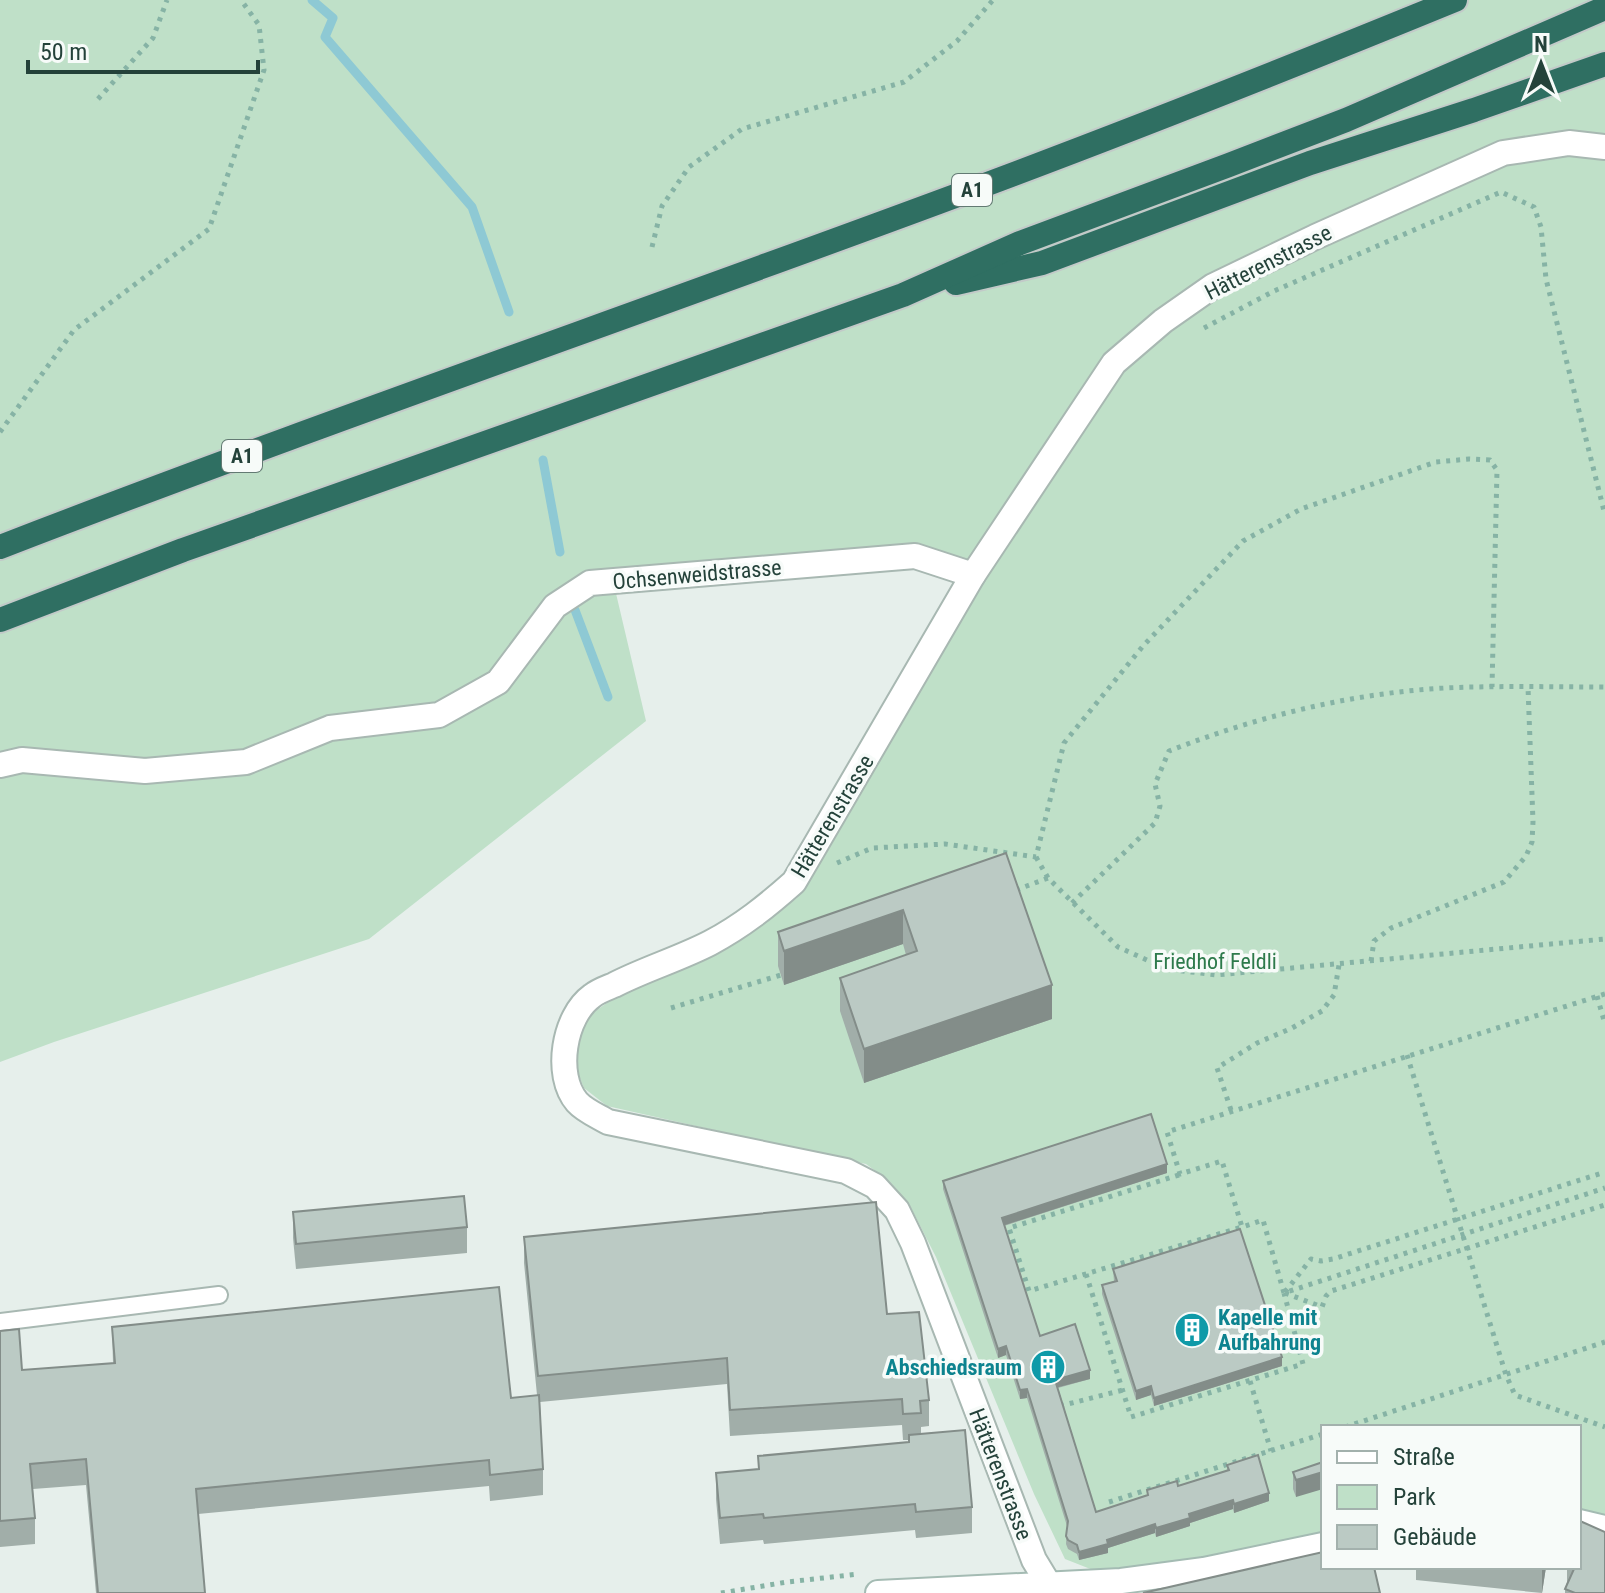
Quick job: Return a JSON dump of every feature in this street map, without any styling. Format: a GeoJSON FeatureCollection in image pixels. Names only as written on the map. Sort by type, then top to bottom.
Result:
{"type":"FeatureCollection","features":[{"type":"Feature","properties":{"kind":"highway","name":"A1"},"geometry":{"type":"LineString","coordinates":[[0,547],[999,180],[1455,0]]}},
{"type":"Feature","properties":{"kind":"highway"},"geometry":{"type":"LineString","coordinates":[[0,620],[183,550],[903,295],[1020,243],[1346,120],[1605,8]]}},
{"type":"Feature","properties":{"kind":"highway"},"geometry":{"type":"LineString","coordinates":[[903,295],[1042,263],[1310,163],[1605,64]]}},
{"type":"Feature","properties":{"kind":"street","name":"Hätterenstrasse"},"geometry":{"type":"LineString","coordinates":[[1052,1589],[1034,1560],[913,1243],[897,1210],[875,1186],[846,1171],[608,1122],[577,1102],[567,1085],[564,1047],[580,1009],[592,996],[639,972],[709,944],[755,917],[794,882],[973,575],[1114,363],[1163,321],[1213,286],[1503,153],[1569,143],[1605,147]]}},
{"type":"Feature","properties":{"kind":"street","name":"Ochsenweidstrasse"},"geometry":{"type":"LineString","coordinates":[[0,765],[22,760],[145,771],[246,762],[330,728],[439,715],[498,682],[555,606],[590,583],[915,556],[973,575]]}},
{"type":"Feature","properties":{"kind":"street"},"geometry":{"type":"LineString","coordinates":[[1581,1522],[1605,1528]]}},
{"type":"Feature","properties":{"kind":"street"},"geometry":{"type":"LineString","coordinates":[[878,1593],[1052,1589],[1204,1570],[1321,1545]]}},
{"type":"Feature","properties":{"kind":"lane"},"geometry":{"type":"LineString","coordinates":[[0,1322],[219,1295]]}},
{"type":"Feature","properties":{"kind":"path"},"geometry":{"type":"LineString","coordinates":[[98,99],[153,38],[167,0]]}},
{"type":"Feature","properties":{"kind":"path"},"geometry":{"type":"LineString","coordinates":[[0,432],[74,330],[209,229],[264,70],[259,25],[241,0]]}},
{"type":"Feature","properties":{"kind":"path"},"geometry":{"type":"LineString","coordinates":[[652,247],[662,206],[689,167],[742,129],[904,82],[957,41],[993,0]]}},
{"type":"Feature","properties":{"kind":"path"},"geometry":{"type":"LineString","coordinates":[[1191,335],[1274,291],[1501,192],[1534,207],[1541,227],[1546,279],[1605,515]]}},
{"type":"Feature","properties":{"kind":"path"},"geometry":{"type":"LineString","coordinates":[[1492,687],[1497,470],[1490,460],[1436,462],[1301,509],[1243,541],[1143,646],[1064,743],[1036,857],[1048,878],[1118,947],[1167,969],[1216,975],[1605,939]]}},
{"type":"Feature","properties":{"kind":"path"},"geometry":{"type":"LineString","coordinates":[[1072,903],[1155,823],[1160,806],[1155,784],[1169,751],[1310,706],[1399,692],[1492,687],[1605,687]]}},
{"type":"Feature","properties":{"kind":"path"},"geometry":{"type":"LineString","coordinates":[[1371,961],[1374,941],[1391,928],[1504,882],[1526,856],[1532,842],[1533,822],[1528,687]]}},
{"type":"Feature","properties":{"kind":"path"},"geometry":{"type":"LineString","coordinates":[[794,882],[872,848],[945,844],[1036,857]]}},
{"type":"Feature","properties":{"kind":"path"},"geometry":{"type":"LineString","coordinates":[[1008,893],[1048,878]]}},
{"type":"Feature","properties":{"kind":"path"},"geometry":{"type":"LineString","coordinates":[[1231,1110],[1217,1068],[1257,1043],[1322,1011],[1334,995],[1339,965]]}},
{"type":"Feature","properties":{"kind":"path"},"geometry":{"type":"LineString","coordinates":[[671,1008],[781,975]]}},
{"type":"Feature","properties":{"kind":"path"},"geometry":{"type":"LineString","coordinates":[[1180,1174],[1167,1132],[1605,994]]}},
{"type":"Feature","properties":{"kind":"path"},"geometry":{"type":"LineString","coordinates":[[1597,996],[1605,1024]]}},
{"type":"Feature","properties":{"kind":"path"},"geometry":{"type":"LineString","coordinates":[[1407,1055],[1506,1375],[1515,1395],[1605,1427]]}},
{"type":"Feature","properties":{"kind":"path"},"geometry":{"type":"LineString","coordinates":[[1086,1274],[1131,1417],[1303,1364],[1263,1220],[1242,1227],[1029,1291],[1009,1228],[1222,1161],[1242,1227]]}},
{"type":"Feature","properties":{"kind":"path"},"geometry":{"type":"LineString","coordinates":[[1284,1293],[1311,1259],[1333,1259],[1605,1172]]}},
{"type":"Feature","properties":{"kind":"path"},"geometry":{"type":"LineString","coordinates":[[1284,1293],[1605,1188]]}},
{"type":"Feature","properties":{"kind":"path"},"geometry":{"type":"LineString","coordinates":[[1284,1293],[1322,1307],[1331,1291],[1605,1205]]}},
{"type":"Feature","properties":{"kind":"path"},"geometry":{"type":"LineString","coordinates":[[1351,1425],[1605,1342]]}},
{"type":"Feature","properties":{"kind":"path"},"geometry":{"type":"LineString","coordinates":[[1250,1381],[1271,1451]]}},
{"type":"Feature","properties":{"kind":"path"},"geometry":{"type":"LineString","coordinates":[[1060,1406],[1123,1390]]}},
{"type":"Feature","properties":{"kind":"path"},"geometry":{"type":"LineString","coordinates":[[1109,1502],[1321,1435]]}},
{"type":"Feature","properties":{"kind":"green space","name":"Friedhof Feldli"},"geometry":{"type":"Polygon","coordinates":[[[0,0],[1605,0],[1605,1528],[1581,1522],[1581,1425],[1321,1425],[1321,1545],[1121,1581],[1065,1559],[1034,1494],[936,1257],[908,1202],[889,1181],[866,1164],[607,1106],[584,1088],[574,1064],[575,1038],[590,1015],[611,1000],[735,944],[797,898],[995,563],[614,585],[646,721],[369,939],[0,1062],[0,0]]]}},
{"type":"Feature","properties":{"kind":"building"},"geometry":{"type":"Polygon","coordinates":[[[1006,853],[1052,985],[864,1049],[840,978],[917,951],[903,910],[784,951],[778,932],[1006,853]]]}},
{"type":"Feature","properties":{"kind":"building"},"geometry":{"type":"Polygon","coordinates":[[[1151,1114],[1167,1164],[1002,1218],[1040,1336],[1075,1324],[1090,1370],[1055,1380],[1096,1512],[1148,1495],[1147,1490],[1177,1481],[1178,1486],[1229,1470],[1227,1465],[1258,1455],[1269,1493],[1234,1504],[1233,1500],[1156,1528],[1155,1524],[1107,1540],[1108,1544],[1079,1552],[1077,1545],[1066,1536],[1068,1521],[1027,1389],[1020,1390],[1006,1346],[998,1349],[943,1181],[1151,1114]]]}},
{"type":"Feature","properties":{"kind":"building"},"geometry":{"type":"Polygon","coordinates":[[[464,1196],[467,1227],[296,1244],[293,1212],[464,1196]]]}},
{"type":"Feature","properties":{"kind":"building"},"geometry":{"type":"Polygon","coordinates":[[[876,1202],[887,1314],[919,1312],[929,1400],[920,1401],[921,1413],[903,1414],[902,1399],[730,1410],[727,1358],[538,1376],[524,1237],[876,1202]]]}},
{"type":"Feature","properties":{"kind":"building","name":"Kapelle mit Aufbahrung"},"geometry":{"type":"Polygon","coordinates":[[[1240,1229],[1282,1357],[1154,1398],[1151,1386],[1136,1391],[1102,1285],[1117,1281],[1113,1269],[1240,1229]]]}},
{"type":"Feature","properties":{"kind":"building"},"geometry":{"type":"Polygon","coordinates":[[[499,1287],[511,1398],[539,1395],[543,1469],[490,1475],[489,1460],[196,1489],[205,1593],[98,1593],[86,1459],[30,1464],[35,1518],[0,1521],[0,1331],[19,1329],[22,1370],[115,1363],[112,1327],[499,1287]]]}},
{"type":"Feature","properties":{"kind":"building"},"geometry":{"type":"Polygon","coordinates":[[[965,1430],[972,1507],[916,1512],[915,1504],[764,1518],[763,1514],[720,1518],[716,1473],[759,1469],[758,1456],[909,1442],[909,1435],[965,1430]]]}},
{"type":"Feature","properties":{"kind":"building"},"geometry":{"type":"Polygon","coordinates":[[[1321,1463],[1321,1473],[1296,1480],[1293,1472],[1321,1463]]]}},
{"type":"Feature","properties":{"kind":"building"},"geometry":{"type":"Polygon","coordinates":[[[1581,1521],[1605,1532],[1605,1593],[1575,1593],[1565,1589],[1574,1569],[1581,1569],[1581,1521]]]}},
{"type":"Feature","properties":{"kind":"building"},"geometry":{"type":"Polygon","coordinates":[[[1321,1552],[1321,1569],[1374,1569],[1380,1593],[1143,1593],[1321,1552]]]}},
{"type":"Feature","properties":{"kind":"waterway"},"geometry":{"type":"LineString","coordinates":[[312,0],[333,18],[325,37],[472,207],[509,312]]}},
{"type":"Feature","properties":{"kind":"waterway"},"geometry":{"type":"LineString","coordinates":[[543,460],[560,552]]}},
{"type":"Feature","properties":{"kind":"waterway"},"geometry":{"type":"LineString","coordinates":[[575,610],[608,697]]}},
{"type":"Feature","properties":{"kind":"place","name":"Kapelle mit Aufbahrung"},"geometry":{"type":"Point","coordinates":[1192,1330]}},
{"type":"Feature","properties":{"kind":"place","name":"Abschiedsraum"},"geometry":{"type":"Point","coordinates":[1048,1367]}}]}
